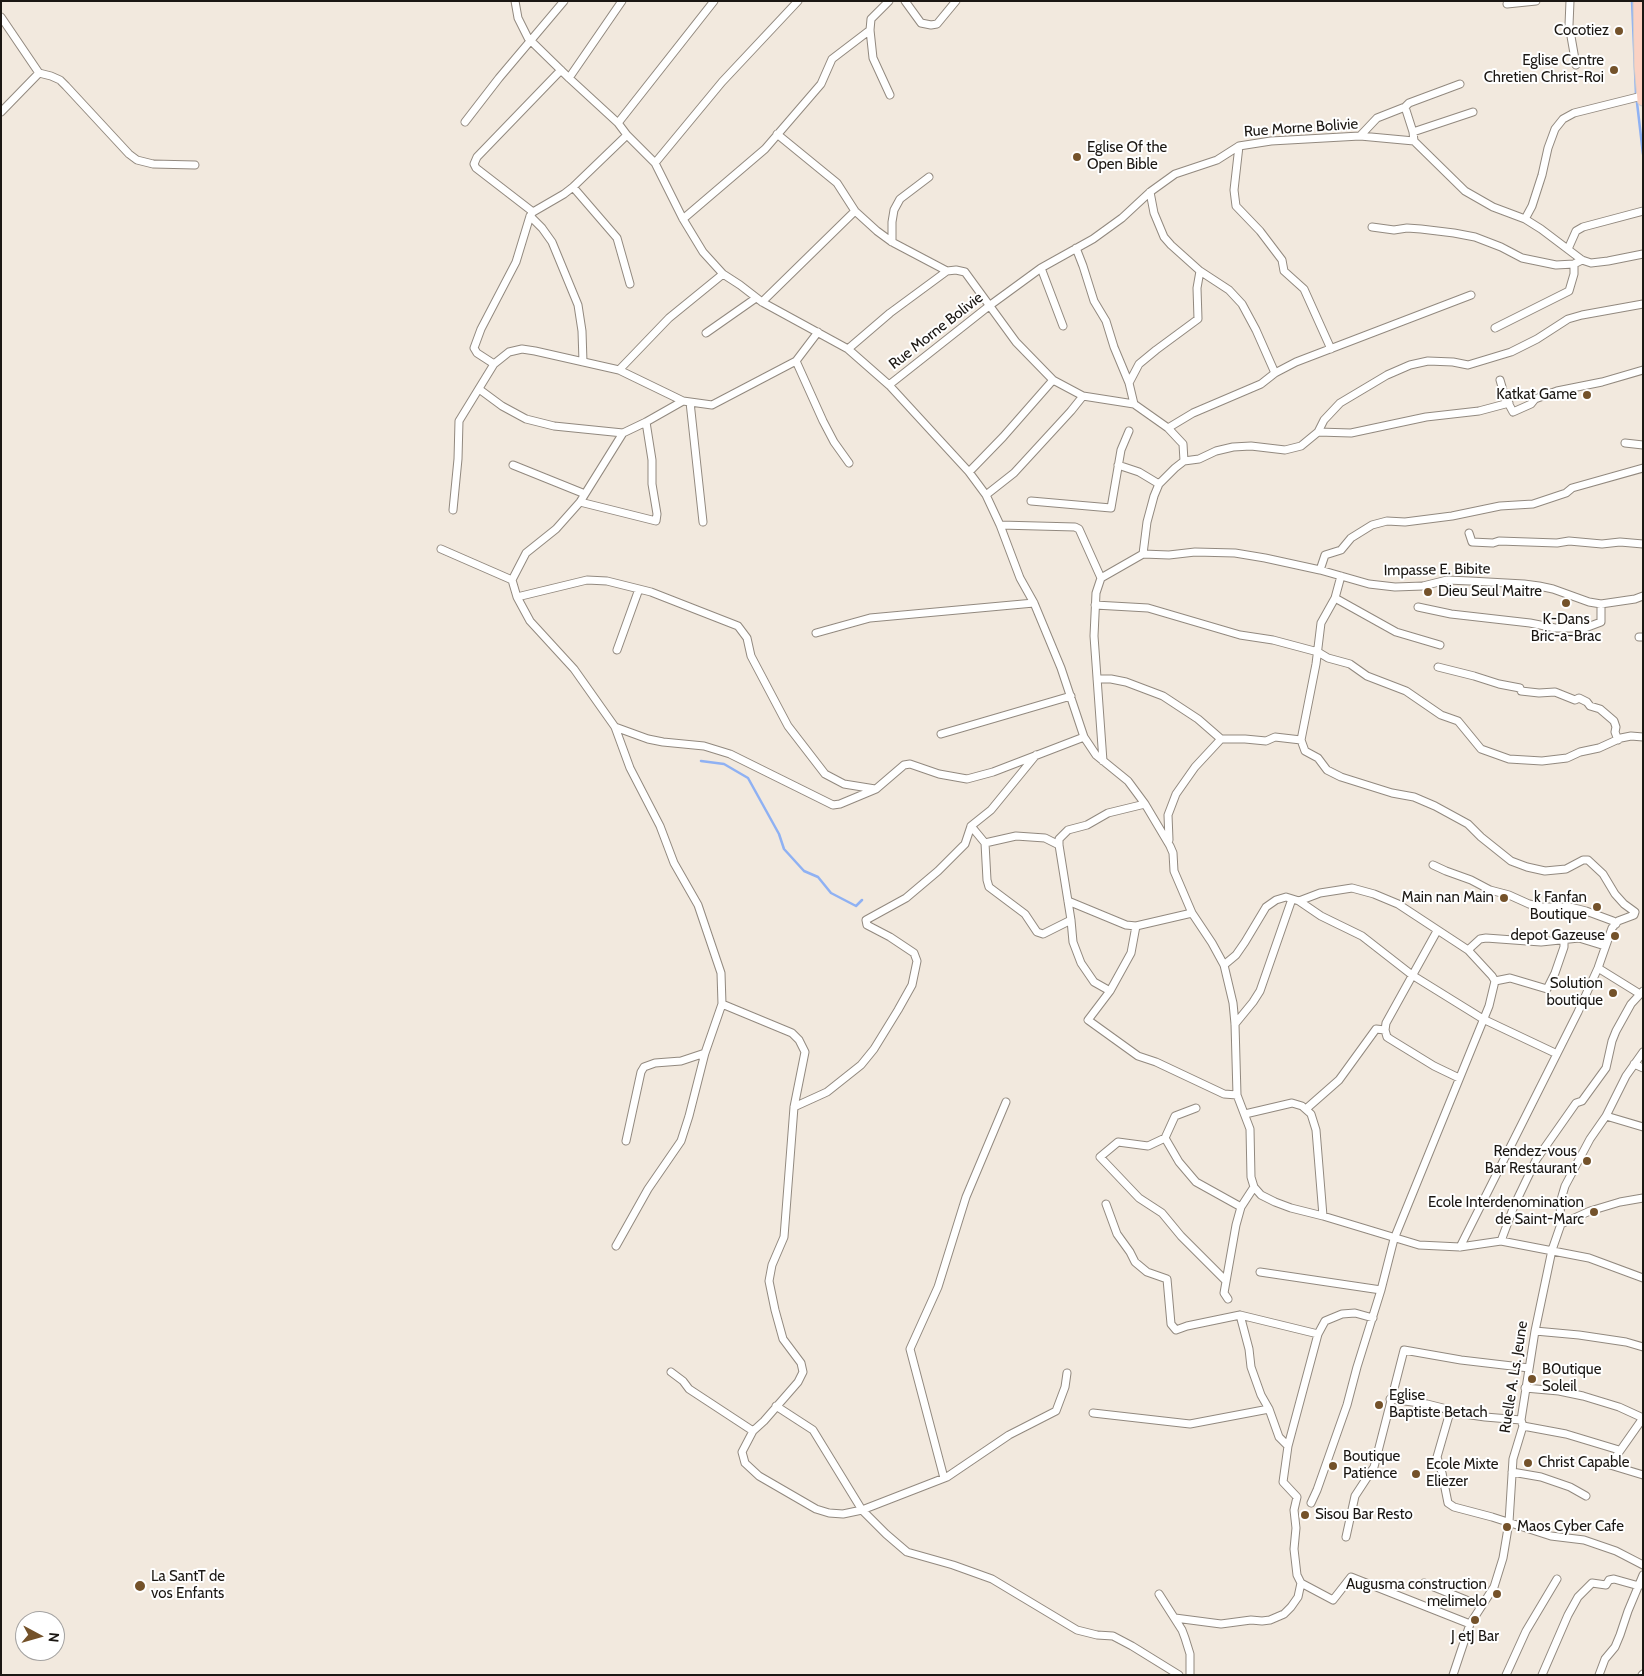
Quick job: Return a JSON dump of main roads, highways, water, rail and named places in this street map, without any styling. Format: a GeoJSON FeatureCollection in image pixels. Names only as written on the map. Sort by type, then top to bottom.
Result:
{"type":"FeatureCollection","features":[{"type":"Feature","properties":{"kind":"main road"},"geometry":{"type":"LineString","coordinates":[[1639,1],[1639,98]]}},
{"type":"Feature","properties":{"kind":"waterway"},"geometry":{"type":"LineString","coordinates":[[1632,1],[1636,94],[1643,154]]}},
{"type":"Feature","properties":{"kind":"waterway"},"geometry":{"type":"LineString","coordinates":[[701,761],[724,764],[748,778],[779,834],[784,849],[804,871],[818,877],[831,893],[856,906],[862,900]]}},
{"type":"Feature","properties":{"kind":"place","name":"Cocotiez"},"geometry":{"type":"Point","coordinates":[1619,31]}},
{"type":"Feature","properties":{"kind":"place","name":"Eglise Centre Chretien Christ-Roi"},"geometry":{"type":"Point","coordinates":[1614,70]}},
{"type":"Feature","properties":{"kind":"place","name":"Eglise Of the Open Bible"},"geometry":{"type":"Point","coordinates":[1077,157]}},
{"type":"Feature","properties":{"kind":"place","name":"Katkat Game"},"geometry":{"type":"Point","coordinates":[1587,395]}},
{"type":"Feature","properties":{"kind":"place","name":"Dieu Seul Maitre"},"geometry":{"type":"Point","coordinates":[1428,592]}},
{"type":"Feature","properties":{"kind":"place","name":"K-Dans Bric-a-Brac"},"geometry":{"type":"Point","coordinates":[1566,603]}},
{"type":"Feature","properties":{"kind":"place","name":"Main nan Main"},"geometry":{"type":"Point","coordinates":[1504,898]}},
{"type":"Feature","properties":{"kind":"place","name":"k Fanfan Boutique"},"geometry":{"type":"Point","coordinates":[1597,907]}},
{"type":"Feature","properties":{"kind":"place","name":"depot Gazeuse"},"geometry":{"type":"Point","coordinates":[1615,936]}},
{"type":"Feature","properties":{"kind":"place","name":"Solution boutique"},"geometry":{"type":"Point","coordinates":[1613,993]}},
{"type":"Feature","properties":{"kind":"place","name":"Rendez-vous Bar Restaurant"},"geometry":{"type":"Point","coordinates":[1587,1161]}},
{"type":"Feature","properties":{"kind":"place","name":"Ecole Interdenomination de Saint-Marc"},"geometry":{"type":"Point","coordinates":[1594,1212]}},
{"type":"Feature","properties":{"kind":"place","name":"B0utique Soleil"},"geometry":{"type":"Point","coordinates":[1532,1379]}},
{"type":"Feature","properties":{"kind":"place","name":"Eglise Baptiste Betach"},"geometry":{"type":"Point","coordinates":[1379,1405]}},
{"type":"Feature","properties":{"kind":"place","name":"Christ Capable"},"geometry":{"type":"Point","coordinates":[1528,1463]}},
{"type":"Feature","properties":{"kind":"place","name":"Boutique Patience"},"geometry":{"type":"Point","coordinates":[1333,1466]}},
{"type":"Feature","properties":{"kind":"place","name":"Ecole Mixte Eliezer"},"geometry":{"type":"Point","coordinates":[1416,1474]}},
{"type":"Feature","properties":{"kind":"place","name":"Sisou Bar Resto"},"geometry":{"type":"Point","coordinates":[1305,1515]}},
{"type":"Feature","properties":{"kind":"place","name":"Maos Cyber Cafe"},"geometry":{"type":"Point","coordinates":[1507,1527]}},
{"type":"Feature","properties":{"kind":"place","name":"La SantT de vos Enfants"},"geometry":{"type":"Point","coordinates":[140,1586]}},
{"type":"Feature","properties":{"kind":"place","name":"Augusma construction melimelo"},"geometry":{"type":"Point","coordinates":[1497,1594]}},
{"type":"Feature","properties":{"kind":"place","name":"J etJ Bar"},"geometry":{"type":"Point","coordinates":[1475,1620]}}]}
